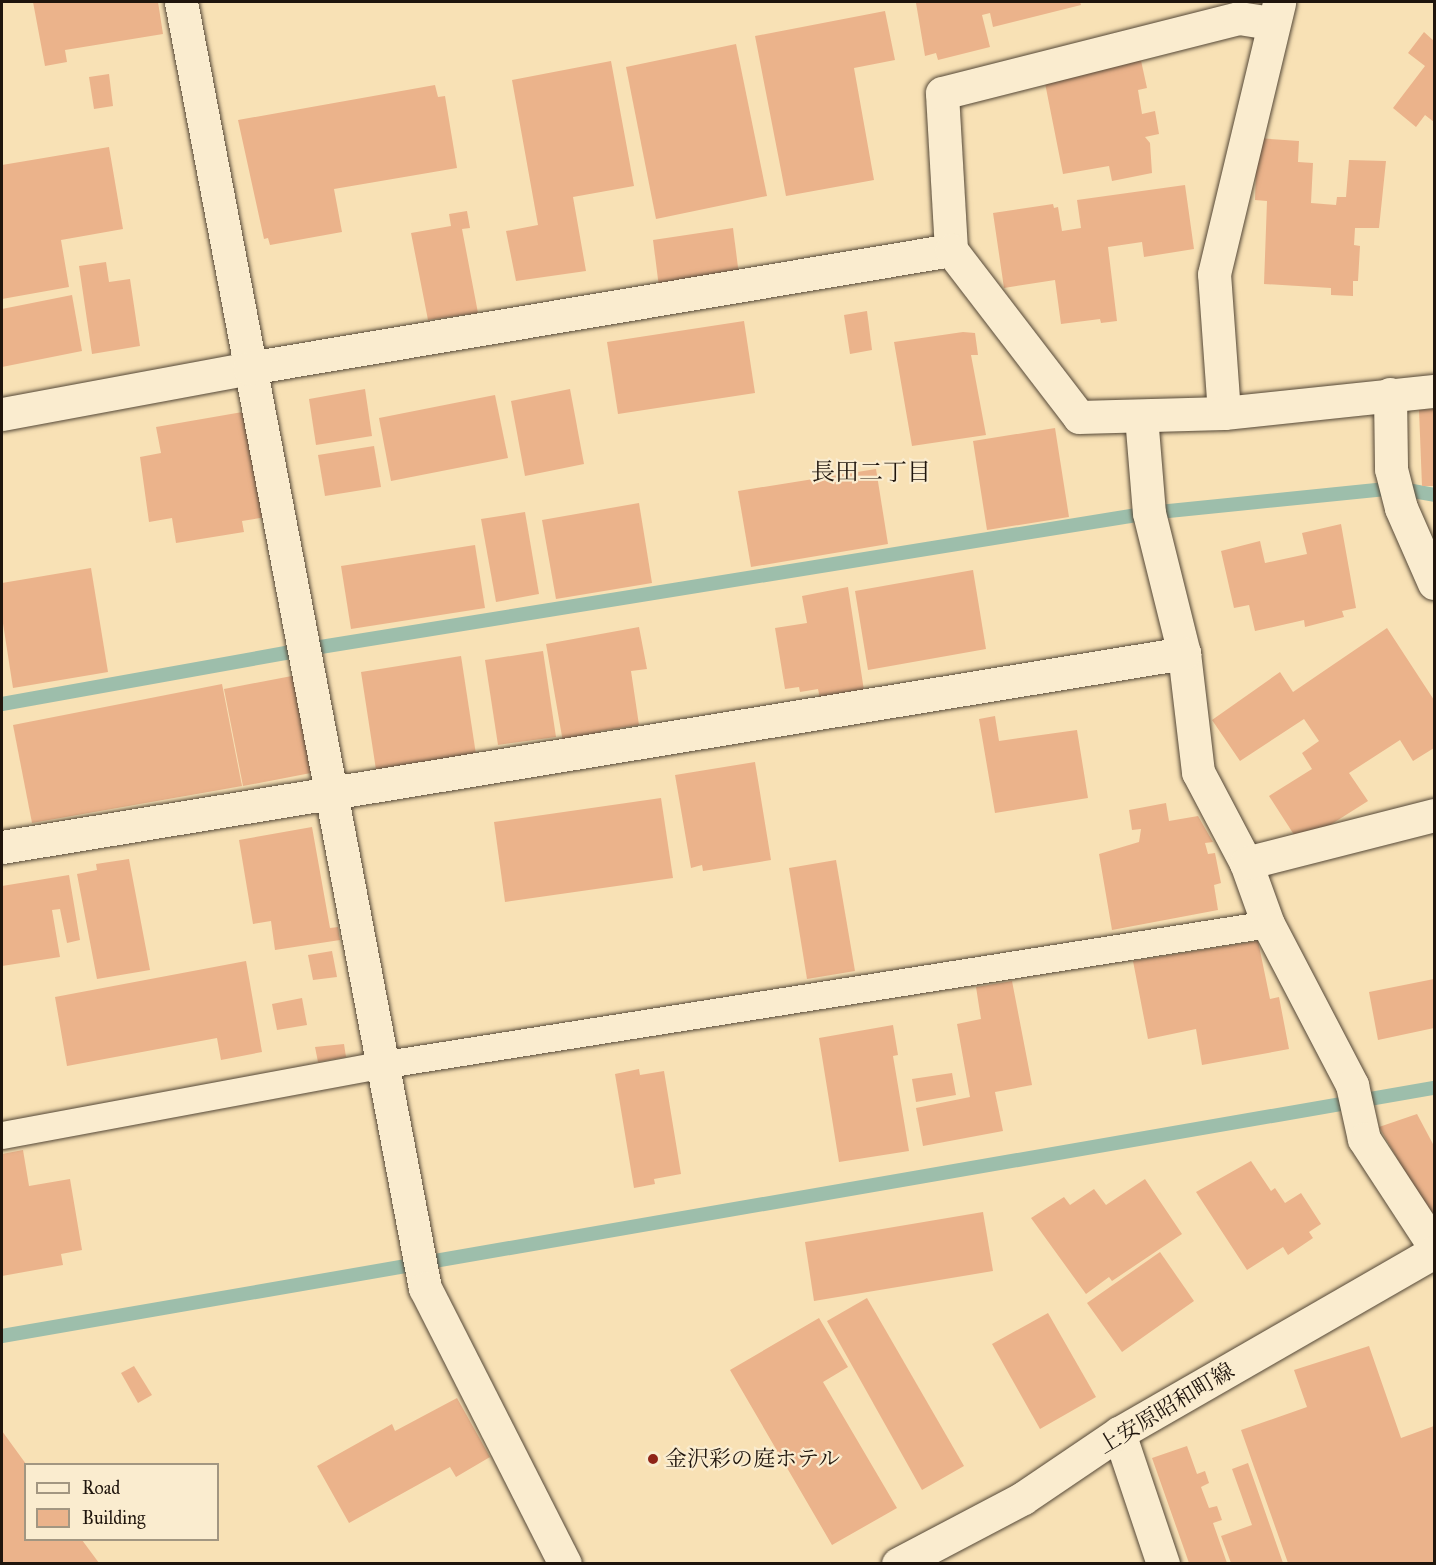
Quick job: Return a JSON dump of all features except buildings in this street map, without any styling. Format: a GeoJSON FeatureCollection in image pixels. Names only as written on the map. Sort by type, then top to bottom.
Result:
{"type":"FeatureCollection","features":[{"type":"Feature","properties":{"kind":"street"},"geometry":{"type":"LineString","coordinates":[[181,2],[380,1065],[424,1288],[565,1563]]}},
{"type":"Feature","properties":{"kind":"street"},"geometry":{"type":"LineString","coordinates":[[1224,413],[1214,274],[1276,12],[1239,18],[942,93],[951,250],[1078,417],[1224,413],[1434,391]]}},
{"type":"Feature","properties":{"kind":"street"},"geometry":{"type":"LineString","coordinates":[[2,414],[249,368],[951,250]]}},
{"type":"Feature","properties":{"kind":"street"},"geometry":{"type":"LineString","coordinates":[[1390,394],[1392,469],[1401,508],[1434,583]]}},
{"type":"Feature","properties":{"kind":"street"},"geometry":{"type":"LineString","coordinates":[[1141,416],[1146,493],[1152,530],[1184,653],[1197,772],[1246,863],[1268,924],[1352,1085],[1364,1139],[1434,1246]]}},
{"type":"Feature","properties":{"kind":"street"},"geometry":{"type":"LineString","coordinates":[[2,847],[1184,653]]}},
{"type":"Feature","properties":{"kind":"street"},"geometry":{"type":"LineString","coordinates":[[1246,863],[1434,815]]}},
{"type":"Feature","properties":{"kind":"street","name":"上安原昭和町線"},"geometry":{"type":"LineString","coordinates":[[898,1563],[1023,1498],[1119,1433],[1434,1252]]}},
{"type":"Feature","properties":{"kind":"street"},"geometry":{"type":"LineString","coordinates":[[1119,1433],[1163,1563]]}},
{"type":"Feature","properties":{"kind":"lane"},"geometry":{"type":"LineString","coordinates":[[2,1135],[380,1065],[1268,924]]}},
{"type":"Feature","properties":{"kind":"waterway"},"geometry":{"type":"LineString","coordinates":[[2,704],[302,650],[1149,513],[1396,488],[1434,495]]}},
{"type":"Feature","properties":{"kind":"waterway"},"geometry":{"type":"LineString","coordinates":[[2,1336],[1434,1088]]}},
{"type":"Feature","properties":{"kind":"place","name":"金沢彩の庭ホテル"},"geometry":{"type":"Point","coordinates":[653,1459]}},
{"type":"Feature","properties":{"kind":"district","name":"長田二丁目"},"geometry":{"type":"Point","coordinates":[871,473]}}]}
